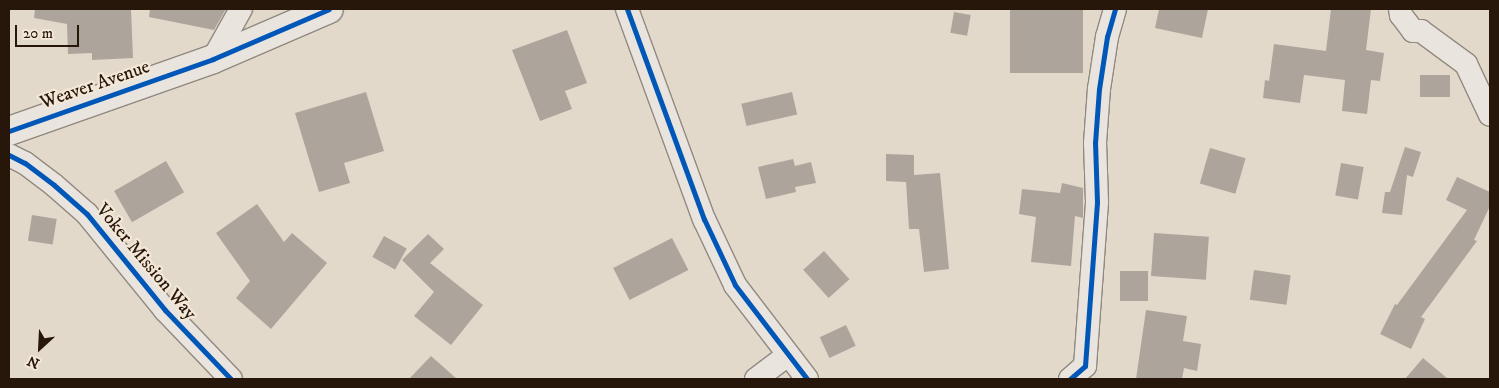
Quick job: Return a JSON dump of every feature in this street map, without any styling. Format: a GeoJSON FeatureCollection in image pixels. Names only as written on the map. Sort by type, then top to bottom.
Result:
{"type":"FeatureCollection","features":[{"type":"Feature","properties":{"kind":"street"},"geometry":{"type":"LineString","coordinates":[[213,59],[241,9]]}},
{"type":"Feature","properties":{"kind":"street","name":"Weaver Avenue"},"geometry":{"type":"LineString","coordinates":[[9,131],[99,101],[213,59],[329,9]]}},
{"type":"Feature","properties":{"kind":"street"},"geometry":{"type":"LineString","coordinates":[[628,9],[704,220],[735,285],[787,356],[807,379]]}},
{"type":"Feature","properties":{"kind":"street"},"geometry":{"type":"LineString","coordinates":[[1070,379],[1085,366],[1097,202],[1095,143],[1099,89],[1107,37],[1115,9]]}},
{"type":"Feature","properties":{"kind":"street"},"geometry":{"type":"LineString","coordinates":[[1400,9],[1401,16],[1413,31],[1420,31],[1466,64],[1490,116]]}},
{"type":"Feature","properties":{"kind":"street","name":"Voker Mission Way"},"geometry":{"type":"LineString","coordinates":[[9,155],[25,163],[87,214],[165,310],[231,379]]}},
{"type":"Feature","properties":{"kind":"street"},"geometry":{"type":"LineString","coordinates":[[756,379],[787,356]]}},
{"type":"Feature","properties":{"kind":"building"},"geometry":{"type":"Polygon","coordinates":[[[35,9],[131,9],[133,58],[92,60],[92,53],[68,54],[67,24],[34,18],[35,9]]]}},
{"type":"Feature","properties":{"kind":"building"},"geometry":{"type":"Polygon","coordinates":[[[150,9],[226,9],[214,30],[149,17],[150,9]]]}},
{"type":"Feature","properties":{"kind":"building"},"geometry":{"type":"Polygon","coordinates":[[[1010,9],[1083,9],[1083,73],[1010,73],[1010,9]]]}},
{"type":"Feature","properties":{"kind":"building"},"geometry":{"type":"Polygon","coordinates":[[[1159,9],[1208,9],[1202,38],[1155,28],[1159,9]]]}},
{"type":"Feature","properties":{"kind":"building"},"geometry":{"type":"Polygon","coordinates":[[[1331,9],[1371,9],[1366,50],[1384,53],[1380,81],[1371,80],[1367,114],[1342,111],[1345,80],[1304,75],[1300,103],[1263,98],[1265,80],[1269,81],[1274,44],[1326,51],[1331,9]]]}},
{"type":"Feature","properties":{"kind":"building"},"geometry":{"type":"Polygon","coordinates":[[[954,12],[971,15],[967,36],[950,33],[954,12]]]}},
{"type":"Feature","properties":{"kind":"building"},"geometry":{"type":"Polygon","coordinates":[[[567,30],[587,83],[565,91],[572,109],[540,121],[512,50],[567,30]]]}},
{"type":"Feature","properties":{"kind":"building"},"geometry":{"type":"Polygon","coordinates":[[[1420,75],[1450,75],[1450,97],[1420,97],[1420,75]]]}},
{"type":"Feature","properties":{"kind":"building"},"geometry":{"type":"Polygon","coordinates":[[[366,92],[384,151],[344,163],[350,183],[319,192],[295,113],[366,92]]]}},
{"type":"Feature","properties":{"kind":"building"},"geometry":{"type":"Polygon","coordinates":[[[792,92],[797,114],[747,126],[741,104],[792,92]]]}},
{"type":"Feature","properties":{"kind":"building"},"geometry":{"type":"Polygon","coordinates":[[[1405,147],[1421,152],[1413,177],[1407,175],[1402,215],[1382,213],[1385,192],[1390,192],[1405,147]]]}},
{"type":"Feature","properties":{"kind":"building"},"geometry":{"type":"Polygon","coordinates":[[[1210,148],[1246,158],[1235,194],[1200,184],[1210,148]]]}},
{"type":"Feature","properties":{"kind":"building"},"geometry":{"type":"Polygon","coordinates":[[[886,154],[914,155],[914,175],[940,173],[949,269],[924,272],[919,229],[909,229],[906,182],[886,181],[886,154]]]}},
{"type":"Feature","properties":{"kind":"building"},"geometry":{"type":"Polygon","coordinates":[[[793,159],[795,166],[811,162],[816,183],[795,187],[796,192],[766,199],[758,167],[793,159]]]}},
{"type":"Feature","properties":{"kind":"building"},"geometry":{"type":"Polygon","coordinates":[[[166,161],[184,192],[132,222],[114,191],[166,161]]]}},
{"type":"Feature","properties":{"kind":"building"},"geometry":{"type":"Polygon","coordinates":[[[1341,163],[1364,167],[1358,199],[1335,195],[1341,163]]]}},
{"type":"Feature","properties":{"kind":"building"},"geometry":{"type":"Polygon","coordinates":[[[1457,177],[1490,192],[1490,206],[1474,240],[1477,241],[1421,317],[1425,319],[1411,349],[1380,334],[1395,304],[1397,305],[1467,210],[1446,200],[1457,177]]]}},
{"type":"Feature","properties":{"kind":"building"},"geometry":{"type":"Polygon","coordinates":[[[1062,183],[1083,188],[1083,218],[1075,216],[1071,266],[1031,262],[1036,217],[1019,214],[1022,189],[1060,193],[1062,183]]]}},
{"type":"Feature","properties":{"kind":"building"},"geometry":{"type":"Polygon","coordinates":[[[257,204],[284,242],[292,233],[327,263],[271,329],[236,298],[250,281],[216,233],[257,204]]]}},
{"type":"Feature","properties":{"kind":"building"},"geometry":{"type":"Polygon","coordinates":[[[32,215],[57,219],[53,245],[28,241],[32,215]]]}},
{"type":"Feature","properties":{"kind":"building"},"geometry":{"type":"Polygon","coordinates":[[[1154,233],[1209,237],[1206,280],[1151,276],[1154,233]]]}},
{"type":"Feature","properties":{"kind":"building"},"geometry":{"type":"Polygon","coordinates":[[[428,234],[444,249],[430,263],[483,305],[451,345],[414,316],[434,292],[402,260],[428,234]]]}},
{"type":"Feature","properties":{"kind":"building"},"geometry":{"type":"Polygon","coordinates":[[[384,236],[407,249],[395,270],[372,257],[384,236]]]}},
{"type":"Feature","properties":{"kind":"building"},"geometry":{"type":"Polygon","coordinates":[[[672,238],[688,270],[630,300],[613,268],[672,238]]]}},
{"type":"Feature","properties":{"kind":"building"},"geometry":{"type":"Polygon","coordinates":[[[824,251],[849,279],[829,298],[803,270],[824,251]]]}},
{"type":"Feature","properties":{"kind":"building"},"geometry":{"type":"Polygon","coordinates":[[[1254,270],[1291,275],[1286,305],[1250,300],[1254,270]]]}},
{"type":"Feature","properties":{"kind":"building"},"geometry":{"type":"Polygon","coordinates":[[[1120,271],[1148,271],[1148,301],[1120,301],[1120,271]]]}},
{"type":"Feature","properties":{"kind":"building"},"geometry":{"type":"Polygon","coordinates":[[[1146,310],[1187,316],[1183,341],[1201,344],[1197,371],[1184,368],[1182,379],[1136,379],[1146,310]]]}},
{"type":"Feature","properties":{"kind":"building"},"geometry":{"type":"Polygon","coordinates":[[[846,325],[856,346],[829,358],[820,337],[846,325]]]}},
{"type":"Feature","properties":{"kind":"building"},"geometry":{"type":"Polygon","coordinates":[[[431,356],[457,379],[409,379],[431,356]]]}},
{"type":"Feature","properties":{"kind":"building"},"geometry":{"type":"Polygon","coordinates":[[[1423,358],[1448,379],[1405,379],[1423,358]]]}},
{"type":"Feature","properties":{"kind":"cycle path"},"geometry":{"type":"LineString","coordinates":[[9,131],[213,59],[329,9]]}},
{"type":"Feature","properties":{"kind":"cycle path"},"geometry":{"type":"LineString","coordinates":[[627,9],[704,219],[735,285],[807,379]]}},
{"type":"Feature","properties":{"kind":"cycle path"},"geometry":{"type":"LineString","coordinates":[[1070,379],[1085,366],[1097,202],[1095,143],[1099,89],[1107,37],[1115,9]]}},
{"type":"Feature","properties":{"kind":"cycle path"},"geometry":{"type":"LineString","coordinates":[[9,155],[25,163],[87,214],[165,310],[231,379]]}}]}
